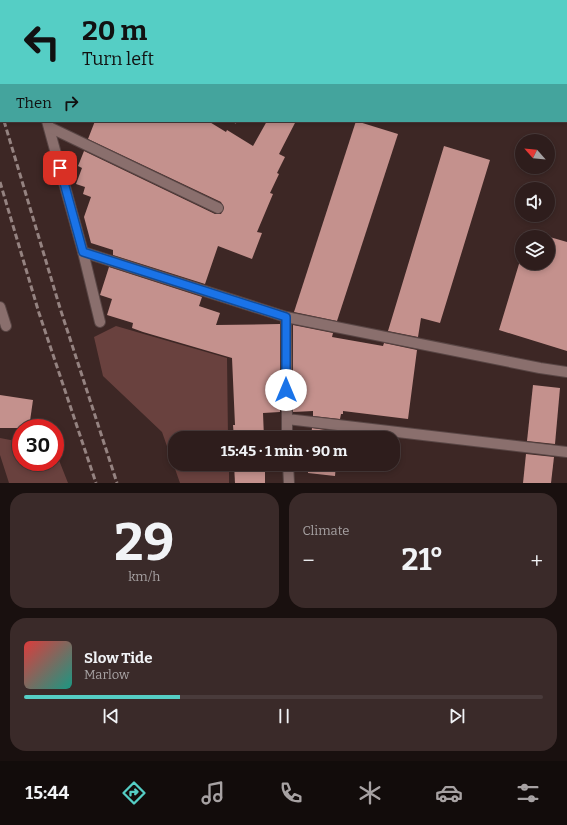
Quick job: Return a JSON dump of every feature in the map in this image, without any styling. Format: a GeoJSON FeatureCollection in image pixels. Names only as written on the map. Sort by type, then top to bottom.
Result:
{"type":"FeatureCollection","features":[{"type":"Feature","properties":{"kind":"street"},"geometry":{"type":"LineString","coordinates":[[48,124],[218,208]]}},
{"type":"Feature","properties":{"kind":"street"},"geometry":{"type":"LineString","coordinates":[[48,124],[83,252],[100,322]]}},
{"type":"Feature","properties":{"kind":"street"},"geometry":{"type":"LineString","coordinates":[[83,252],[286,317],[540,368],[567,372]]}},
{"type":"Feature","properties":{"kind":"street"},"geometry":{"type":"LineString","coordinates":[[0,307],[6,326]]}},
{"type":"Feature","properties":{"kind":"street"},"geometry":{"type":"LineString","coordinates":[[286,317],[287,431]]}},
{"type":"Feature","properties":{"kind":"street"},"geometry":{"type":"LineString","coordinates":[[287,419],[567,452]]}},
{"type":"Feature","properties":{"kind":"street"},"geometry":{"type":"LineString","coordinates":[[288,471],[289,483]]}},
{"type":"Feature","properties":{"kind":"shaded area"},"geometry":{"type":"Polygon","coordinates":[[[116,326],[227,358],[228,431],[168,431],[168,449],[162,432],[103,376],[94,337],[116,326]]]}},
{"type":"Feature","properties":{"kind":"shaded area"},"geometry":{"type":"Polygon","coordinates":[[[0,438],[12,440],[12,471],[63,471],[68,483],[9,483],[0,455],[0,438]]]}},
{"type":"Feature","properties":{"kind":"shaded area"},"geometry":{"type":"Polygon","coordinates":[[[176,471],[229,471],[229,483],[180,483],[176,471]]]}},
{"type":"Feature","properties":{"kind":"building"},"geometry":{"type":"Polygon","coordinates":[[[95,122],[210,122],[226,132],[227,130],[253,146],[266,122],[295,122],[279,154],[285,157],[277,173],[279,174],[270,193],[273,194],[257,232],[262,233],[252,259],[218,246],[205,284],[113,255],[113,250],[91,243],[84,217],[91,197],[83,194],[85,187],[76,184],[82,168],[78,166],[84,151],[215,214],[221,214],[224,208],[221,202],[88,139],[95,122]]]}},
{"type":"Feature","properties":{"kind":"building"},"geometry":{"type":"Polygon","coordinates":[[[356,122],[398,134],[337,321],[294,312],[356,122]]]}},
{"type":"Feature","properties":{"kind":"building"},"geometry":{"type":"Polygon","coordinates":[[[444,146],[490,160],[440,323],[421,318],[418,337],[388,331],[444,146]]]}},
{"type":"Feature","properties":{"kind":"building"},"geometry":{"type":"Polygon","coordinates":[[[555,239],[567,242],[567,351],[499,330],[517,270],[555,270],[555,239]]]}},
{"type":"Feature","properties":{"kind":"building"},"geometry":{"type":"Polygon","coordinates":[[[109,267],[202,297],[199,306],[220,313],[216,325],[280,324],[280,412],[263,413],[264,431],[233,431],[233,425],[235,425],[232,358],[132,328],[133,323],[107,315],[112,299],[100,295],[109,267]]]}},
{"type":"Feature","properties":{"kind":"building"},"geometry":{"type":"Polygon","coordinates":[[[293,325],[333,333],[332,337],[383,346],[384,343],[417,350],[408,419],[343,411],[340,419],[313,416],[313,411],[293,412],[293,325]]]}},
{"type":"Feature","properties":{"kind":"building"},"geometry":{"type":"Polygon","coordinates":[[[533,385],[560,388],[555,444],[527,441],[533,385]]]}},
{"type":"Feature","properties":{"kind":"building"},"geometry":{"type":"Polygon","coordinates":[[[0,395],[33,400],[30,419],[12,419],[12,428],[0,428],[0,395]]]}},
{"type":"Feature","properties":{"kind":"building"},"geometry":{"type":"Polygon","coordinates":[[[312,428],[332,431],[312,431],[312,428]]]}},
{"type":"Feature","properties":{"kind":"building"},"geometry":{"type":"Polygon","coordinates":[[[526,454],[554,457],[551,483],[523,483],[526,454]]]}},
{"type":"Feature","properties":{"kind":"building"},"geometry":{"type":"Polygon","coordinates":[[[234,471],[265,471],[265,483],[235,483],[234,471]]]}},
{"type":"Feature","properties":{"kind":"building"},"geometry":{"type":"Polygon","coordinates":[[[308,471],[335,471],[335,476],[308,473],[308,471]]]}},
{"type":"Feature","properties":{"kind":"railway"},"geometry":{"type":"LineString","coordinates":[[4,122],[60,308],[117,483]]}},
{"type":"Feature","properties":{"kind":"railway"},"geometry":{"type":"LineString","coordinates":[[0,182],[39,313],[96,483]]}},
{"type":"Feature","properties":{"kind":"route"},"geometry":{"type":"LineString","coordinates":[[60,168],[83,252],[286,317],[286,390]]}}]}
